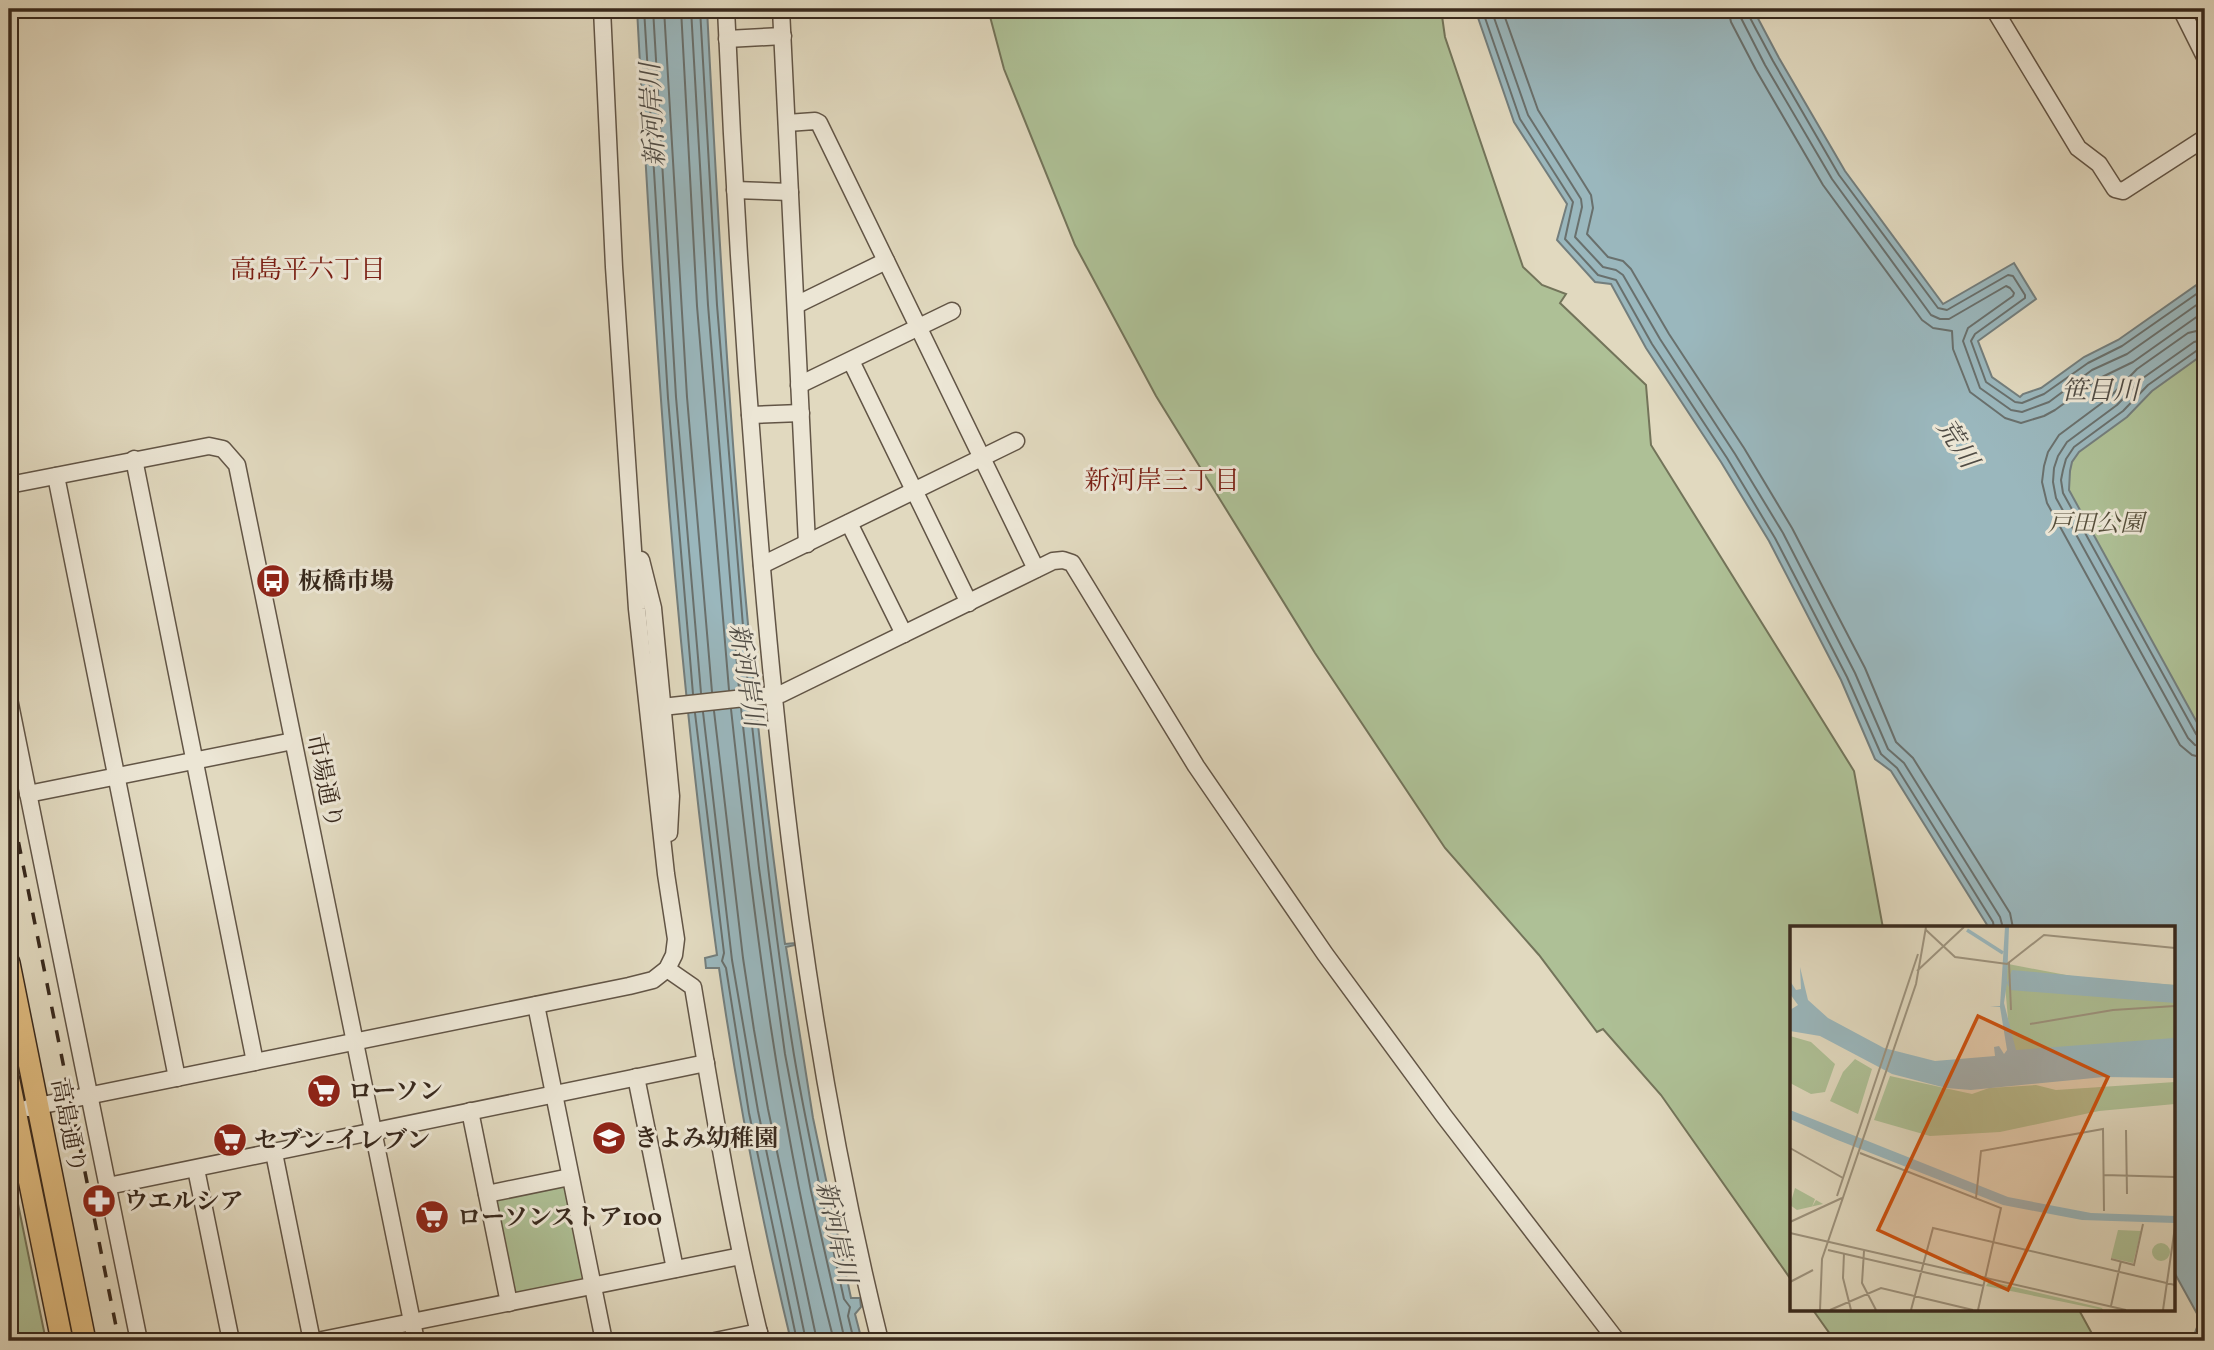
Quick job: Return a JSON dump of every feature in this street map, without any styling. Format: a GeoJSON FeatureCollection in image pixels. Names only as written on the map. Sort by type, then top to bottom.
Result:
{"type":"FeatureCollection","features":[{"type":"Feature","properties":{"kind":"main road","name":"高島通り"},"geometry":{"type":"LineString","coordinates":[[9,963],[85,1341]]}},
{"type":"Feature","properties":{"kind":"main road","name":"高島通り"},"geometry":{"type":"LineString","coordinates":[[9,1082],[12,1112],[62,1341]]}},
{"type":"Feature","properties":{"kind":"street"},"geometry":{"type":"LineString","coordinates":[[12,1112],[644,982],[659,976],[667,969],[674,955],[676,939],[666,873],[637,609],[614,267],[602,9]]}},
{"type":"Feature","properties":{"kind":"street"},"geometry":{"type":"LineString","coordinates":[[726,9],[750,415],[772,696],[818,1044],[849,1204],[880,1341]]}},
{"type":"Feature","properties":{"kind":"street"},"geometry":{"type":"LineString","coordinates":[[781,9],[807,544]]}},
{"type":"Feature","properties":{"kind":"street"},"geometry":{"type":"LineString","coordinates":[[1994,9],[2078,148],[2099,164],[2115,189],[2123,191],[2205,138]]}},
{"type":"Feature","properties":{"kind":"street"},"geometry":{"type":"LineString","coordinates":[[2181,9],[2205,57]]}},
{"type":"Feature","properties":{"kind":"street"},"geometry":{"type":"LineString","coordinates":[[727,39],[783,36]]}},
{"type":"Feature","properties":{"kind":"street"},"geometry":{"type":"LineString","coordinates":[[787,123],[819,122],[1036,569]]}},
{"type":"Feature","properties":{"kind":"street"},"geometry":{"type":"LineString","coordinates":[[735,190],[790,192]]}},
{"type":"Feature","properties":{"kind":"street"},"geometry":{"type":"LineString","coordinates":[[796,305],[886,261]]}},
{"type":"Feature","properties":{"kind":"street"},"geometry":{"type":"LineString","coordinates":[[799,385],[952,311]]}},
{"type":"Feature","properties":{"kind":"street"},"geometry":{"type":"LineString","coordinates":[[851,361],[968,603]]}},
{"type":"Feature","properties":{"kind":"street"},"geometry":{"type":"LineString","coordinates":[[750,415],[801,413]]}},
{"type":"Feature","properties":{"kind":"street"},"geometry":{"type":"LineString","coordinates":[[762,565],[1016,442]]}},
{"type":"Feature","properties":{"kind":"street","name":"市場通り"},"geometry":{"type":"LineString","coordinates":[[9,485],[209,446],[223,449],[237,465],[416,1341]]}},
{"type":"Feature","properties":{"kind":"street"},"geometry":{"type":"LineString","coordinates":[[134,460],[255,1062]]}},
{"type":"Feature","properties":{"kind":"street"},"geometry":{"type":"LineString","coordinates":[[56,476],[177,1078]]}},
{"type":"Feature","properties":{"kind":"street"},"geometry":{"type":"LineString","coordinates":[[631,517],[653,608],[665,707],[671,796],[666,873]]}},
{"type":"Feature","properties":{"kind":"street"},"geometry":{"type":"LineString","coordinates":[[849,523],[904,634]]}},
{"type":"Feature","properties":{"kind":"street"},"geometry":{"type":"LineString","coordinates":[[665,707],[772,696],[1036,569],[1059,559],[1066,560],[1074,566],[1196,766],[1325,954],[1444,1116],[1617,1341]]}},
{"type":"Feature","properties":{"kind":"street"},"geometry":{"type":"LineString","coordinates":[[9,699],[139,1341]]}},
{"type":"Feature","properties":{"kind":"street"},"geometry":{"type":"LineString","coordinates":[[28,794],[293,741]]}},
{"type":"Feature","properties":{"kind":"street"},"geometry":{"type":"LineString","coordinates":[[667,969],[693,987],[719,1144],[760,1337],[715,1341]]}},
{"type":"Feature","properties":{"kind":"street"},"geometry":{"type":"LineString","coordinates":[[536,1005],[604,1341]]}},
{"type":"Feature","properties":{"kind":"street"},"geometry":{"type":"LineString","coordinates":[[108,1186],[706,1063]]}},
{"type":"Feature","properties":{"kind":"street"},"geometry":{"type":"LineString","coordinates":[[636,1077],[675,1269]]}},
{"type":"Feature","properties":{"kind":"street"},"geometry":{"type":"LineString","coordinates":[[470,1111],[509,1303]]}},
{"type":"Feature","properties":{"kind":"street"},"geometry":{"type":"LineString","coordinates":[[274,1153],[315,1341],[741,1255]]}},
{"type":"Feature","properties":{"kind":"street"},"geometry":{"type":"LineString","coordinates":[[196,1169],[231,1341]]}},
{"type":"Feature","properties":{"kind":"street"},"geometry":{"type":"LineString","coordinates":[[487,1194],[570,1177]]}},
{"type":"Feature","properties":{"kind":"green space"},"geometry":{"type":"Polygon","coordinates":[[[988,9],[1441,9],[1445,37],[1523,267],[1542,285],[1566,294],[1560,303],[1646,385],[1651,445],[1854,771],[1883,926],[1790,926],[1790,1278],[1661,1095],[1603,1029],[1597,1032],[1539,955],[1445,848],[1315,653],[1156,396],[1075,245],[1004,69],[988,9]]]}},
{"type":"Feature","properties":{"kind":"green space","name":"戸田公園"},"geometry":{"type":"Polygon","coordinates":[[[2205,332],[2205,986],[2176,926],[1951,482],[2205,332]]]}},
{"type":"Feature","properties":{"kind":"green space"},"geometry":{"type":"Polygon","coordinates":[[[9,1160],[46,1341],[9,1341],[9,1160]]]}},
{"type":"Feature","properties":{"kind":"green space"},"geometry":{"type":"Polygon","coordinates":[[[561,1183],[567,1186],[585,1278],[582,1283],[518,1295],[512,1291],[494,1201],[498,1196],[561,1183]]]}},
{"type":"Feature","properties":{"kind":"green space"},"geometry":{"type":"Polygon","coordinates":[[[1814,1312],[2080,1312],[2096,1341],[1835,1341],[1814,1312]]]}},
{"type":"Feature","properties":{"kind":"water","name":"新河岸川"},"geometry":{"type":"Polygon","coordinates":[[[637,9],[707,9],[720,243],[745,594],[770,828],[785,944],[795,943],[786,947],[813,1118],[851,1298],[860,1298],[861,1307],[855,1314],[862,1341],[791,1341],[750,1156],[719,968],[706,968],[705,958],[717,955],[689,719],[667,483],[637,9]]]}},
{"type":"Feature","properties":{"kind":"water"},"geometry":{"type":"Polygon","coordinates":[[[1475,9],[1753,9],[1845,171],[1943,304],[2014,263],[2036,299],[1978,341],[1992,377],[2020,397],[2041,388],[2084,357],[2118,340],[2205,279],[2205,353],[2152,391],[2127,417],[2079,452],[2072,462],[2069,490],[2205,737],[2205,1341],[2192,1341],[2200,1319],[2176,1276],[2176,926],[1988,926],[1891,771],[1875,759],[1841,680],[1769,541],[1646,348],[1611,284],[1595,282],[1557,240],[1567,204],[1514,122],[1475,9]]]}},
{"type":"Feature","properties":{"kind":"railway"},"geometry":{"type":"LineString","coordinates":[[9,795],[119,1341]]}},
{"type":"Feature","properties":{"kind":"place","name":"板橋市場"},"geometry":{"type":"Point","coordinates":[273,581]}},
{"type":"Feature","properties":{"kind":"place","name":"ローソン"},"geometry":{"type":"Point","coordinates":[324,1091]}},
{"type":"Feature","properties":{"kind":"place","name":"きよみ幼稚園"},"geometry":{"type":"Point","coordinates":[609,1138]}},
{"type":"Feature","properties":{"kind":"place","name":"セブン-イレブン"},"geometry":{"type":"Point","coordinates":[230,1140]}},
{"type":"Feature","properties":{"kind":"place","name":"ウエルシア"},"geometry":{"type":"Point","coordinates":[99,1201]}},
{"type":"Feature","properties":{"kind":"place","name":"ローソンストア100"},"geometry":{"type":"Point","coordinates":[432,1217]}},
{"type":"Feature","properties":{"kind":"district","name":"高島平六丁目"},"geometry":{"type":"Point","coordinates":[308,269]}},
{"type":"Feature","properties":{"kind":"district","name":"新河岸三丁目"},"geometry":{"type":"Point","coordinates":[1162,480]}},
{"type":"Feature","properties":{"kind":"water label","name":"笹目川"},"geometry":{"type":"Point","coordinates":[2100,390]}},
{"type":"Feature","properties":{"kind":"water label","name":"荒川"},"geometry":{"type":"Point","coordinates":[1958,443]}}]}
